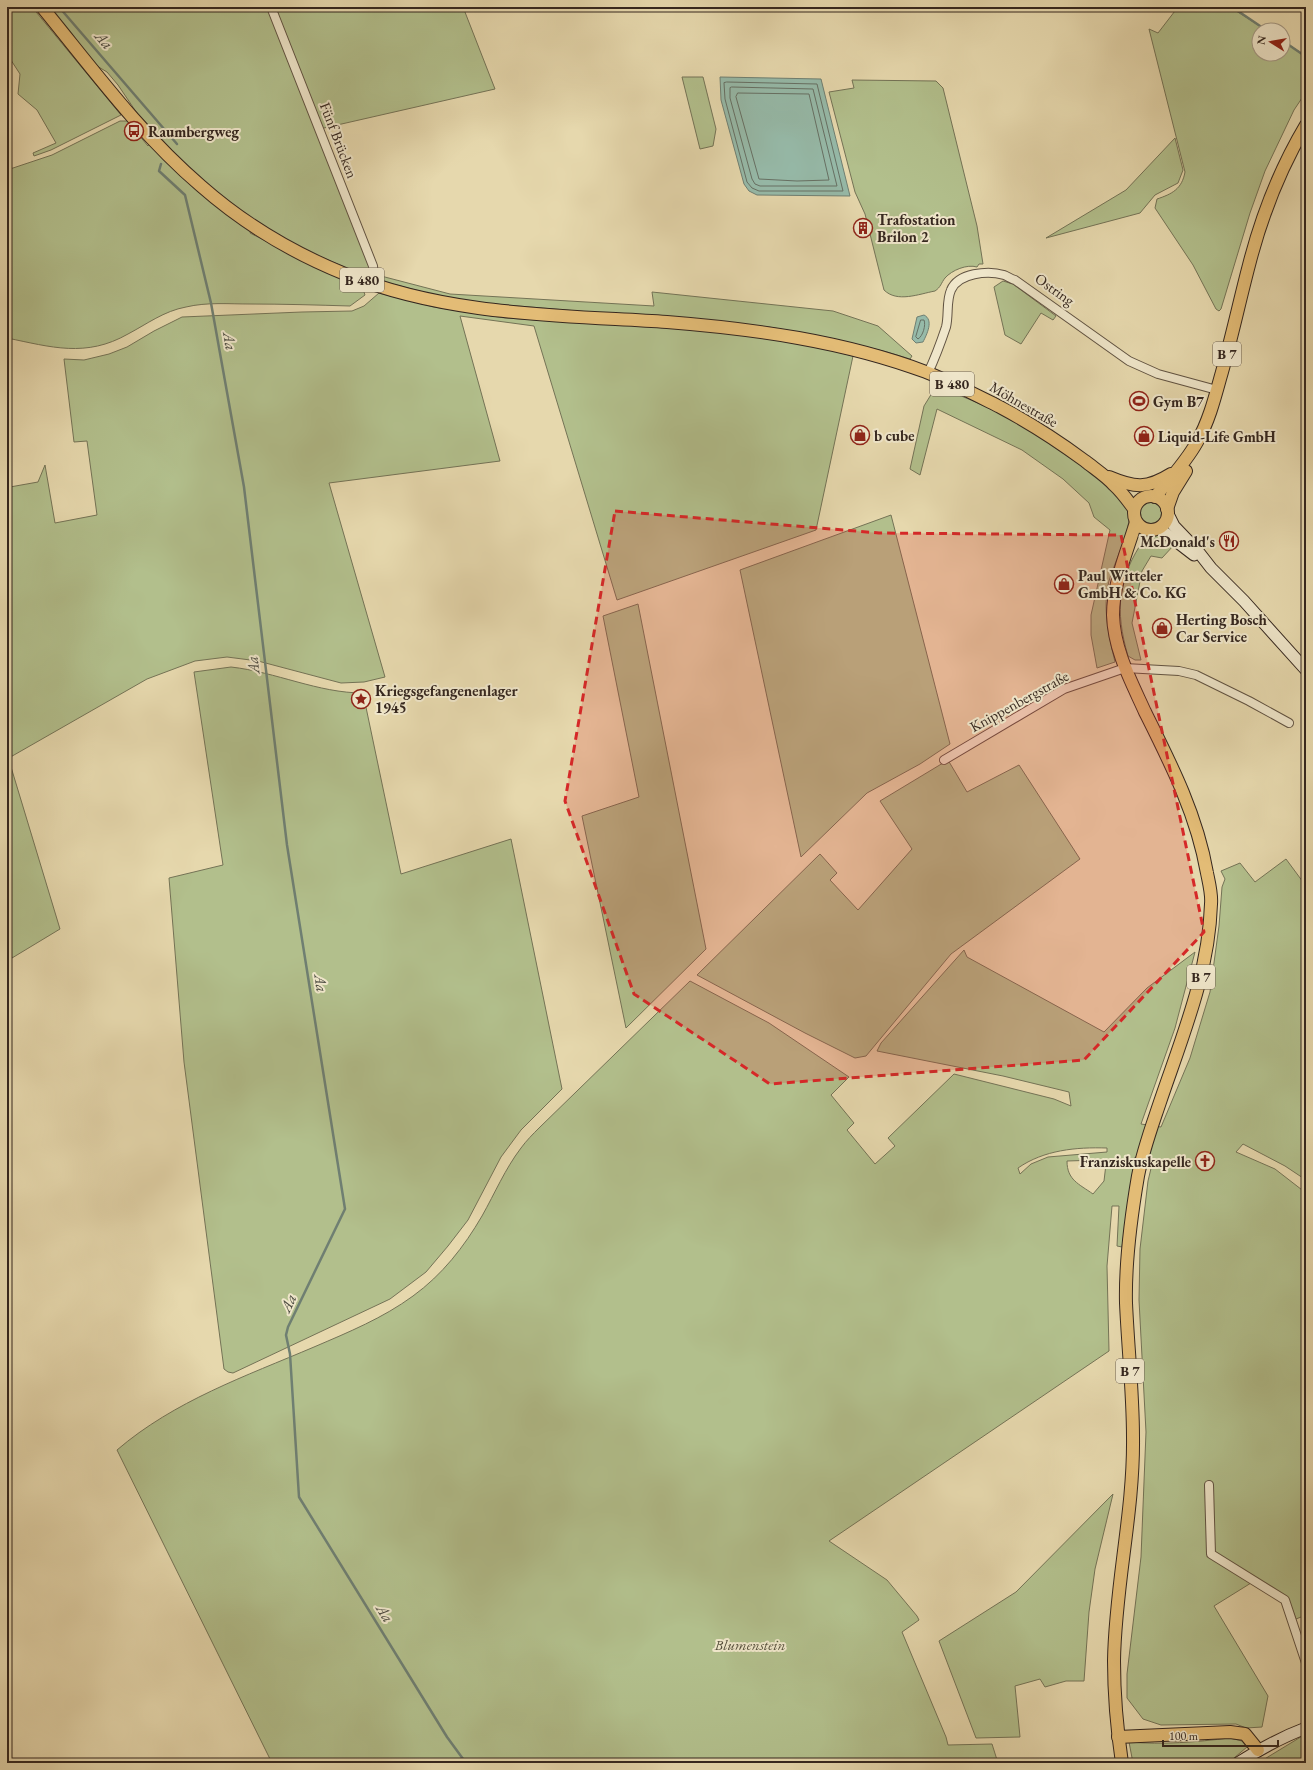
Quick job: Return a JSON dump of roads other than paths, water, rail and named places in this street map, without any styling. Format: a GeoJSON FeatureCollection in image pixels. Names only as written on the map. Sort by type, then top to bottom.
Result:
{"type":"FeatureCollection","features":[{"type":"Feature","properties":{"kind":"main road","name":"B 480"},"geometry":{"type":"LineString","coordinates":[[42,7],[140,126],[199,184],[246,221],[304,255],[348,275],[375,285]]}},
{"type":"Feature","properties":{"kind":"main road","name":"B 7"},"geometry":{"type":"LineString","coordinates":[[1159,528],[1165,522],[1172,492],[1193,459],[1198,442],[1210,414],[1259,230],[1275,188],[1306,125]]}},
{"type":"Feature","properties":{"kind":"main road","name":"Möhnestraße"},"geometry":{"type":"LineString","coordinates":[[375,285],[445,304],[496,311],[668,322],[784,334],[879,356],[928,373],[1012,414],[1059,443],[1102,475]]}},
{"type":"Feature","properties":{"kind":"main road","name":"B 7"},"geometry":{"type":"LineString","coordinates":[[1122,1763],[1114,1700],[1114,1659],[1131,1482],[1133,1438],[1126,1300],[1128,1253],[1139,1172],[1148,1136],[1203,972],[1209,938],[1212,899],[1205,858],[1192,814],[1182,786],[1125,668],[1113,620],[1115,593],[1118,580],[1136,522],[1134,509],[1138,502],[1149,497],[1178,470],[1198,442]]}},
{"type":"Feature","properties":{"kind":"main road"},"geometry":{"type":"LineString","coordinates":[[1102,475],[1126,484],[1142,486],[1156,483],[1178,470]]}},
{"type":"Feature","properties":{"kind":"main road","name":"B 480"},"geometry":{"type":"LineString","coordinates":[[1102,475],[1116,486],[1134,509]]}},
{"type":"Feature","properties":{"kind":"main road","name":"B 480"},"geometry":{"type":"LineString","coordinates":[[1116,486],[1149,497]]}},
{"type":"Feature","properties":{"kind":"main road"},"geometry":{"type":"LineString","coordinates":[[1149,497],[1161,500],[1167,512]]}},
{"type":"Feature","properties":{"kind":"main road"},"geometry":{"type":"LineString","coordinates":[[1136,522],[1146,530],[1159,528]]}},
{"type":"Feature","properties":{"kind":"main road","name":"B 7"},"geometry":{"type":"LineString","coordinates":[[1124,563],[1146,530]]}},
{"type":"Feature","properties":{"kind":"main road"},"geometry":{"type":"LineString","coordinates":[[1118,1737],[1230,1732],[1245,1734],[1258,1750]]}},
{"type":"Feature","properties":{"kind":"street","name":"Fünf Brücken"},"geometry":{"type":"LineString","coordinates":[[272,7],[373,266],[375,285]]}},
{"type":"Feature","properties":{"kind":"street","name":"Ostring"},"geometry":{"type":"LineString","coordinates":[[928,373],[944,332],[949,294],[952,286],[959,280],[966,277],[989,273],[1004,275],[1015,280],[1134,364],[1158,374],[1217,390]]}},
{"type":"Feature","properties":{"kind":"street"},"geometry":{"type":"LineString","coordinates":[[1167,512],[1174,526],[1306,670]]}},
{"type":"Feature","properties":{"kind":"street"},"geometry":{"type":"LineString","coordinates":[[1159,528],[1211,568]]}},
{"type":"Feature","properties":{"kind":"street","name":"Knippenbergstraße"},"geometry":{"type":"LineString","coordinates":[[944,760],[1064,689],[1125,668],[1179,671],[1196,675],[1249,701],[1289,723]]}},
{"type":"Feature","properties":{"kind":"street"},"geometry":{"type":"LineString","coordinates":[[1209,1485],[1211,1554],[1285,1600],[1306,1663]]}},
{"type":"Feature","properties":{"kind":"street"},"geometry":{"type":"LineString","coordinates":[[1238,1763],[1258,1750],[1289,1734],[1306,1728]]}},
{"type":"Feature","properties":{"kind":"water"},"geometry":{"type":"Polygon","coordinates":[[[720,77],[821,79],[850,196],[757,195],[749,191],[744,184],[721,100],[720,77]]]}},
{"type":"Feature","properties":{"kind":"water"},"geometry":{"type":"Polygon","coordinates":[[[924,315],[929,320],[928,331],[923,342],[916,343],[912,339],[917,317],[924,315]]]}},
{"type":"Feature","properties":{"kind":"waterway","name":"Aa"},"geometry":{"type":"LineString","coordinates":[[59,7],[177,144]]}},
{"type":"Feature","properties":{"kind":"waterway"},"geometry":{"type":"LineString","coordinates":[[1232,7],[1254,22]]}},
{"type":"Feature","properties":{"kind":"waterway"},"geometry":{"type":"LineString","coordinates":[[1291,46],[1302,54],[1306,54]]}},
{"type":"Feature","properties":{"kind":"waterway","name":"Aa"},"geometry":{"type":"LineString","coordinates":[[161,164],[159,171],[185,195],[211,303],[244,487],[287,845],[345,1209],[288,1327],[286,1335],[290,1354],[299,1497],[447,1737],[466,1763]]}},
{"type":"Feature","properties":{"kind":"place","name":"Raumbergweg"},"geometry":{"type":"Point","coordinates":[134,131]}},
{"type":"Feature","properties":{"kind":"place","name":"Trafostation Brilon 2"},"geometry":{"type":"Point","coordinates":[863,228]}},
{"type":"Feature","properties":{"kind":"place","name":"Gym B7"},"geometry":{"type":"Point","coordinates":[1139,401]}},
{"type":"Feature","properties":{"kind":"place","name":"b cube"},"geometry":{"type":"Point","coordinates":[860,435]}},
{"type":"Feature","properties":{"kind":"place","name":"Liquid-Life GmbH"},"geometry":{"type":"Point","coordinates":[1144,436]}},
{"type":"Feature","properties":{"kind":"place","name":"McDonald's"},"geometry":{"type":"Point","coordinates":[1229,541]}},
{"type":"Feature","properties":{"kind":"place","name":"Paul Witteler GmbH & Co. KG"},"geometry":{"type":"Point","coordinates":[1064,584]}},
{"type":"Feature","properties":{"kind":"place","name":"Herting Bosch Car Service"},"geometry":{"type":"Point","coordinates":[1162,628]}},
{"type":"Feature","properties":{"kind":"place","name":"Kriegsgefangenenlager 1945"},"geometry":{"type":"Point","coordinates":[361,699]}},
{"type":"Feature","properties":{"kind":"place","name":"Franziskuskapelle"},"geometry":{"type":"Point","coordinates":[1205,1161]}},
{"type":"Feature","properties":{"kind":"park label","name":"Blumenstein"},"geometry":{"type":"Point","coordinates":[750,1644]}}]}
